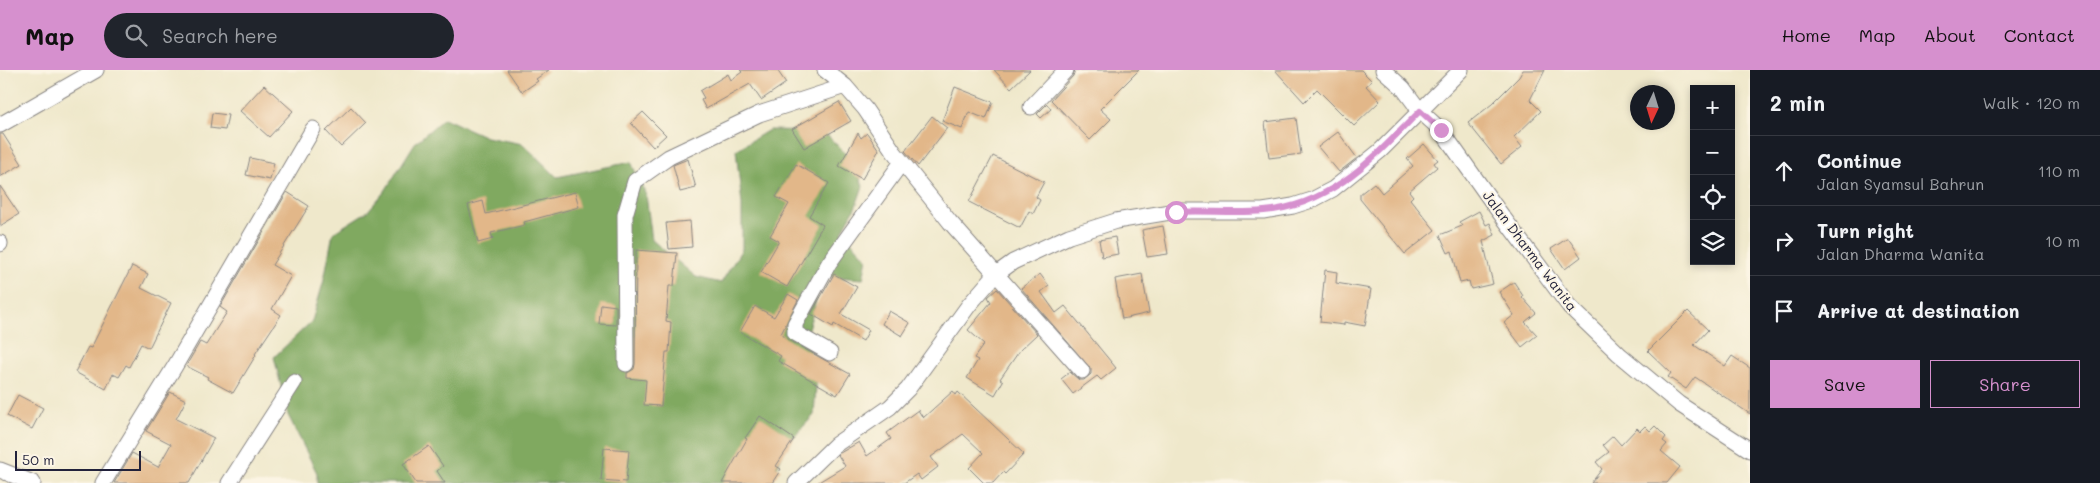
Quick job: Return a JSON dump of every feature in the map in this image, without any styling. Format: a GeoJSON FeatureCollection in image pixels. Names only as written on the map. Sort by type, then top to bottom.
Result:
{"type":"FeatureCollection","features":[{"type":"Feature","properties":{"kind":"street"},"geometry":{"type":"LineString","coordinates":[[0,125],[96,70]]}},
{"type":"Feature","properties":{"kind":"street"},"geometry":{"type":"LineString","coordinates":[[825,70],[845,86],[865,109],[902,162],[995,275],[1082,371]]}},
{"type":"Feature","properties":{"kind":"street"},"geometry":{"type":"LineString","coordinates":[[1031,107],[1066,70]]}},
{"type":"Feature","properties":{"kind":"street","name":"Jalan Dharma Wanita"},"geometry":{"type":"LineString","coordinates":[[1384,70],[1403,88],[1420,111],[1441,130],[1569,306],[1619,354],[1679,404],[1750,450]]}},
{"type":"Feature","properties":{"kind":"street"},"geometry":{"type":"LineString","coordinates":[[796,483],[835,444],[890,407],[908,389],[968,305],[995,275],[1013,262],[1033,251],[1069,236],[1116,221],[1176,212],[1264,212],[1312,200],[1334,189],[1354,173],[1461,70]]}},
{"type":"Feature","properties":{"kind":"street"},"geometry":{"type":"LineString","coordinates":[[626,364],[625,215],[635,181],[669,157],[759,114],[845,86]]}},
{"type":"Feature","properties":{"kind":"street"},"geometry":{"type":"LineString","coordinates":[[103,483],[175,366],[313,129]]}},
{"type":"Feature","properties":{"kind":"street"},"geometry":{"type":"LineString","coordinates":[[830,354],[795,333],[795,324],[829,263],[902,162]]}},
{"type":"Feature","properties":{"kind":"street"},"geometry":{"type":"LineString","coordinates":[[230,483],[294,382]]}},
{"type":"Feature","properties":{"kind":"street"},"geometry":{"type":"LineString","coordinates":[[0,470],[33,483]]}},
{"type":"Feature","properties":{"kind":"green space"},"geometry":{"type":"Polygon","coordinates":[[[444,118],[486,137],[523,144],[557,177],[631,162],[646,195],[652,240],[696,277],[721,283],[742,249],[742,204],[736,150],[769,130],[823,131],[853,161],[863,186],[856,206],[842,232],[867,258],[863,279],[821,276],[813,313],[805,337],[817,371],[814,415],[788,443],[777,467],[764,483],[317,483],[317,473],[288,415],[274,357],[312,321],[324,280],[333,233],[368,211],[385,191],[415,143],[444,118]]]}},
{"type":"Feature","properties":{"kind":"building"},"geometry":{"type":"Polygon","coordinates":[[[507,70],[549,70],[536,79],[538,81],[522,92],[507,70]]]}},
{"type":"Feature","properties":{"kind":"building"},"geometry":{"type":"Polygon","coordinates":[[[740,70],[777,70],[786,83],[761,100],[750,84],[706,109],[701,100],[704,98],[700,91],[728,74],[731,80],[742,72],[740,70]]]}},
{"type":"Feature","properties":{"kind":"building"},"geometry":{"type":"Polygon","coordinates":[[[994,70],[1030,70],[1011,88],[994,70]]]}},
{"type":"Feature","properties":{"kind":"building"},"geometry":{"type":"Polygon","coordinates":[[[1075,70],[1139,70],[1100,109],[1111,119],[1090,140],[1051,100],[1073,76],[1075,70]]]}},
{"type":"Feature","properties":{"kind":"building"},"geometry":{"type":"Polygon","coordinates":[[[1275,70],[1361,70],[1372,81],[1366,86],[1380,101],[1354,126],[1317,89],[1304,102],[1275,70]]]}},
{"type":"Feature","properties":{"kind":"building"},"geometry":{"type":"Polygon","coordinates":[[[1523,70],[1545,70],[1530,100],[1541,111],[1514,137],[1522,147],[1501,164],[1468,123],[1492,104],[1519,77],[1523,70]]]}},
{"type":"Feature","properties":{"kind":"building"},"geometry":{"type":"Polygon","coordinates":[[[264,85],[293,111],[269,137],[240,111],[264,85]]]}},
{"type":"Feature","properties":{"kind":"building"},"geometry":{"type":"Polygon","coordinates":[[[955,87],[993,102],[986,119],[969,112],[962,129],[942,121],[955,87]]]}},
{"type":"Feature","properties":{"kind":"building"},"geometry":{"type":"Polygon","coordinates":[[[839,102],[851,121],[804,148],[792,129],[839,102]]]}},
{"type":"Feature","properties":{"kind":"building"},"geometry":{"type":"Polygon","coordinates":[[[1047,104],[1051,109],[1041,118],[1037,114],[1047,104]]]}},
{"type":"Feature","properties":{"kind":"building"},"geometry":{"type":"Polygon","coordinates":[[[351,107],[366,123],[341,147],[326,131],[351,107]]]}},
{"type":"Feature","properties":{"kind":"building"},"geometry":{"type":"Polygon","coordinates":[[[643,112],[666,135],[653,147],[631,123],[643,112]]]}},
{"type":"Feature","properties":{"kind":"building"},"geometry":{"type":"Polygon","coordinates":[[[212,113],[228,115],[225,130],[210,128],[212,113]]]}},
{"type":"Feature","properties":{"kind":"building"},"geometry":{"type":"Polygon","coordinates":[[[932,116],[947,128],[918,166],[905,151],[932,116]]]}},
{"type":"Feature","properties":{"kind":"building"},"geometry":{"type":"Polygon","coordinates":[[[1296,118],[1301,154],[1269,158],[1265,122],[1296,118]]]}},
{"type":"Feature","properties":{"kind":"building"},"geometry":{"type":"Polygon","coordinates":[[[1338,132],[1357,158],[1339,172],[1318,147],[1338,132]]]}},
{"type":"Feature","properties":{"kind":"building"},"geometry":{"type":"Polygon","coordinates":[[[858,133],[861,138],[867,133],[879,150],[862,179],[839,166],[858,133]]]}},
{"type":"Feature","properties":{"kind":"building"},"geometry":{"type":"Polygon","coordinates":[[[0,134],[3,134],[22,164],[0,177],[0,134]]]}},
{"type":"Feature","properties":{"kind":"building"},"geometry":{"type":"Polygon","coordinates":[[[1424,144],[1438,160],[1434,163],[1437,167],[1409,191],[1413,196],[1410,199],[1435,230],[1405,254],[1360,199],[1360,194],[1374,183],[1382,193],[1413,166],[1407,159],[1424,144]]]}},
{"type":"Feature","properties":{"kind":"building"},"geometry":{"type":"Polygon","coordinates":[[[993,156],[1044,182],[1036,197],[1040,200],[1033,214],[1029,211],[1020,228],[969,202],[993,156]]]}},
{"type":"Feature","properties":{"kind":"building"},"geometry":{"type":"Polygon","coordinates":[[[250,158],[274,163],[270,180],[246,175],[250,158]]]}},
{"type":"Feature","properties":{"kind":"building"},"geometry":{"type":"Polygon","coordinates":[[[688,159],[696,188],[680,192],[673,165],[688,159]]]}},
{"type":"Feature","properties":{"kind":"building"},"geometry":{"type":"Polygon","coordinates":[[[796,164],[829,183],[809,216],[823,225],[787,287],[761,272],[779,241],[770,236],[789,204],[776,197],[796,164]]]}},
{"type":"Feature","properties":{"kind":"building"},"geometry":{"type":"Polygon","coordinates":[[[0,186],[19,214],[0,226],[0,186]]]}},
{"type":"Feature","properties":{"kind":"building"},"geometry":{"type":"Polygon","coordinates":[[[287,192],[309,206],[272,265],[291,276],[272,309],[281,315],[255,354],[233,393],[186,366],[200,342],[206,345],[227,312],[220,307],[287,192]]]}},
{"type":"Feature","properties":{"kind":"building"},"geometry":{"type":"Polygon","coordinates":[[[575,192],[579,207],[524,222],[525,225],[491,233],[493,239],[478,243],[468,205],[483,201],[486,214],[575,192]]]}},
{"type":"Feature","properties":{"kind":"building"},"geometry":{"type":"Polygon","coordinates":[[[1479,211],[1486,225],[1490,223],[1495,235],[1483,241],[1493,284],[1471,289],[1469,281],[1460,283],[1452,251],[1448,253],[1440,235],[1462,226],[1459,222],[1479,211]]]}},
{"type":"Feature","properties":{"kind":"building"},"geometry":{"type":"Polygon","coordinates":[[[690,221],[692,247],[669,249],[666,223],[690,221]]]}},
{"type":"Feature","properties":{"kind":"building"},"geometry":{"type":"Polygon","coordinates":[[[1163,226],[1168,254],[1147,257],[1142,230],[1163,226]]]}},
{"type":"Feature","properties":{"kind":"building"},"geometry":{"type":"Polygon","coordinates":[[[1115,237],[1118,254],[1102,257],[1099,240],[1115,237]]]}},
{"type":"Feature","properties":{"kind":"building"},"geometry":{"type":"Polygon","coordinates":[[[1568,238],[1581,257],[1565,269],[1551,249],[1568,238]]]}},
{"type":"Feature","properties":{"kind":"building"},"geometry":{"type":"Polygon","coordinates":[[[636,250],[677,253],[674,286],[669,286],[666,321],[671,322],[669,352],[666,352],[661,406],[644,405],[646,380],[627,378],[627,373],[634,369],[635,364],[636,250]]]}},
{"type":"Feature","properties":{"kind":"building"},"geometry":{"type":"Polygon","coordinates":[[[132,266],[148,274],[141,288],[171,303],[149,348],[141,344],[129,367],[126,365],[119,377],[113,374],[106,389],[75,372],[88,347],[91,348],[132,266]]]}},
{"type":"Feature","properties":{"kind":"building"},"geometry":{"type":"Polygon","coordinates":[[[1325,270],[1337,272],[1336,283],[1371,289],[1365,326],[1344,322],[1344,325],[1320,322],[1325,270]]]}},
{"type":"Feature","properties":{"kind":"building"},"geometry":{"type":"Polygon","coordinates":[[[834,274],[857,287],[841,314],[869,330],[863,341],[834,324],[833,327],[811,314],[834,274]]]}},
{"type":"Feature","properties":{"kind":"building"},"geometry":{"type":"Polygon","coordinates":[[[1040,274],[1049,286],[1041,292],[1056,313],[1065,306],[1116,368],[1101,380],[1097,376],[1073,394],[1061,379],[1070,372],[1079,380],[1084,380],[1091,374],[1091,369],[1021,288],[1040,274]]]}},
{"type":"Feature","properties":{"kind":"building"},"geometry":{"type":"Polygon","coordinates":[[[1142,274],[1149,313],[1122,319],[1115,279],[1142,274]]]}},
{"type":"Feature","properties":{"kind":"building"},"geometry":{"type":"Polygon","coordinates":[[[1514,282],[1522,297],[1536,313],[1525,322],[1537,335],[1522,347],[1504,323],[1514,315],[1499,292],[1514,282]]]}},
{"type":"Feature","properties":{"kind":"building"},"geometry":{"type":"Polygon","coordinates":[[[997,289],[1037,334],[1020,350],[1000,379],[1003,381],[995,395],[967,378],[978,360],[974,358],[984,344],[968,330],[991,302],[988,297],[997,289]]]}},
{"type":"Feature","properties":{"kind":"building"},"geometry":{"type":"Polygon","coordinates":[[[788,294],[798,300],[781,334],[790,341],[850,374],[837,395],[778,361],[781,356],[740,332],[755,306],[774,317],[788,294]]]}},
{"type":"Feature","properties":{"kind":"building"},"geometry":{"type":"Polygon","coordinates":[[[601,304],[616,306],[616,325],[599,324],[601,304]]]}},
{"type":"Feature","properties":{"kind":"building"},"geometry":{"type":"Polygon","coordinates":[[[889,311],[910,323],[902,336],[882,324],[889,311]]]}},
{"type":"Feature","properties":{"kind":"building"},"geometry":{"type":"Polygon","coordinates":[[[1688,311],[1708,330],[1694,345],[1725,366],[1732,356],[1750,368],[1750,414],[1695,377],[1686,389],[1668,377],[1671,373],[1648,351],[1688,311]]]}},
{"type":"Feature","properties":{"kind":"building"},"geometry":{"type":"Polygon","coordinates":[[[953,391],[956,395],[958,392],[1024,454],[1005,474],[1003,472],[993,483],[984,483],[969,468],[983,453],[963,434],[931,457],[938,467],[921,480],[917,474],[904,483],[817,483],[845,466],[838,455],[840,453],[859,442],[867,456],[891,439],[887,433],[918,410],[923,418],[953,391]]]}},
{"type":"Feature","properties":{"kind":"building"},"geometry":{"type":"Polygon","coordinates":[[[170,392],[186,400],[176,419],[214,438],[189,483],[114,483],[132,453],[158,467],[171,444],[146,431],[170,392]]]}},
{"type":"Feature","properties":{"kind":"building"},"geometry":{"type":"Polygon","coordinates":[[[18,395],[43,408],[32,429],[7,416],[18,395]]]}},
{"type":"Feature","properties":{"kind":"building"},"geometry":{"type":"Polygon","coordinates":[[[760,416],[794,439],[776,466],[781,469],[772,483],[722,483],[747,439],[745,438],[760,416]]]}},
{"type":"Feature","properties":{"kind":"building"},"geometry":{"type":"Polygon","coordinates":[[[1645,426],[1650,431],[1655,426],[1666,437],[1663,441],[1667,444],[1661,451],[1680,467],[1667,483],[1591,483],[1602,469],[1596,462],[1609,452],[1603,445],[1613,436],[1621,445],[1637,428],[1640,431],[1645,426]]]}},
{"type":"Feature","properties":{"kind":"building"},"geometry":{"type":"Polygon","coordinates":[[[429,446],[443,466],[437,471],[445,483],[416,483],[403,464],[429,446]]]}},
{"type":"Feature","properties":{"kind":"building"},"geometry":{"type":"Polygon","coordinates":[[[604,448],[629,450],[626,482],[601,480],[604,448]]]}},
{"type":"Feature","properties":{"kind":"route"},"geometry":{"type":"LineString","coordinates":[[1176,212],[1203,210],[1264,212],[1293,206],[1312,200],[1334,189],[1380,151],[1420,111],[1441,130]]}}]}
